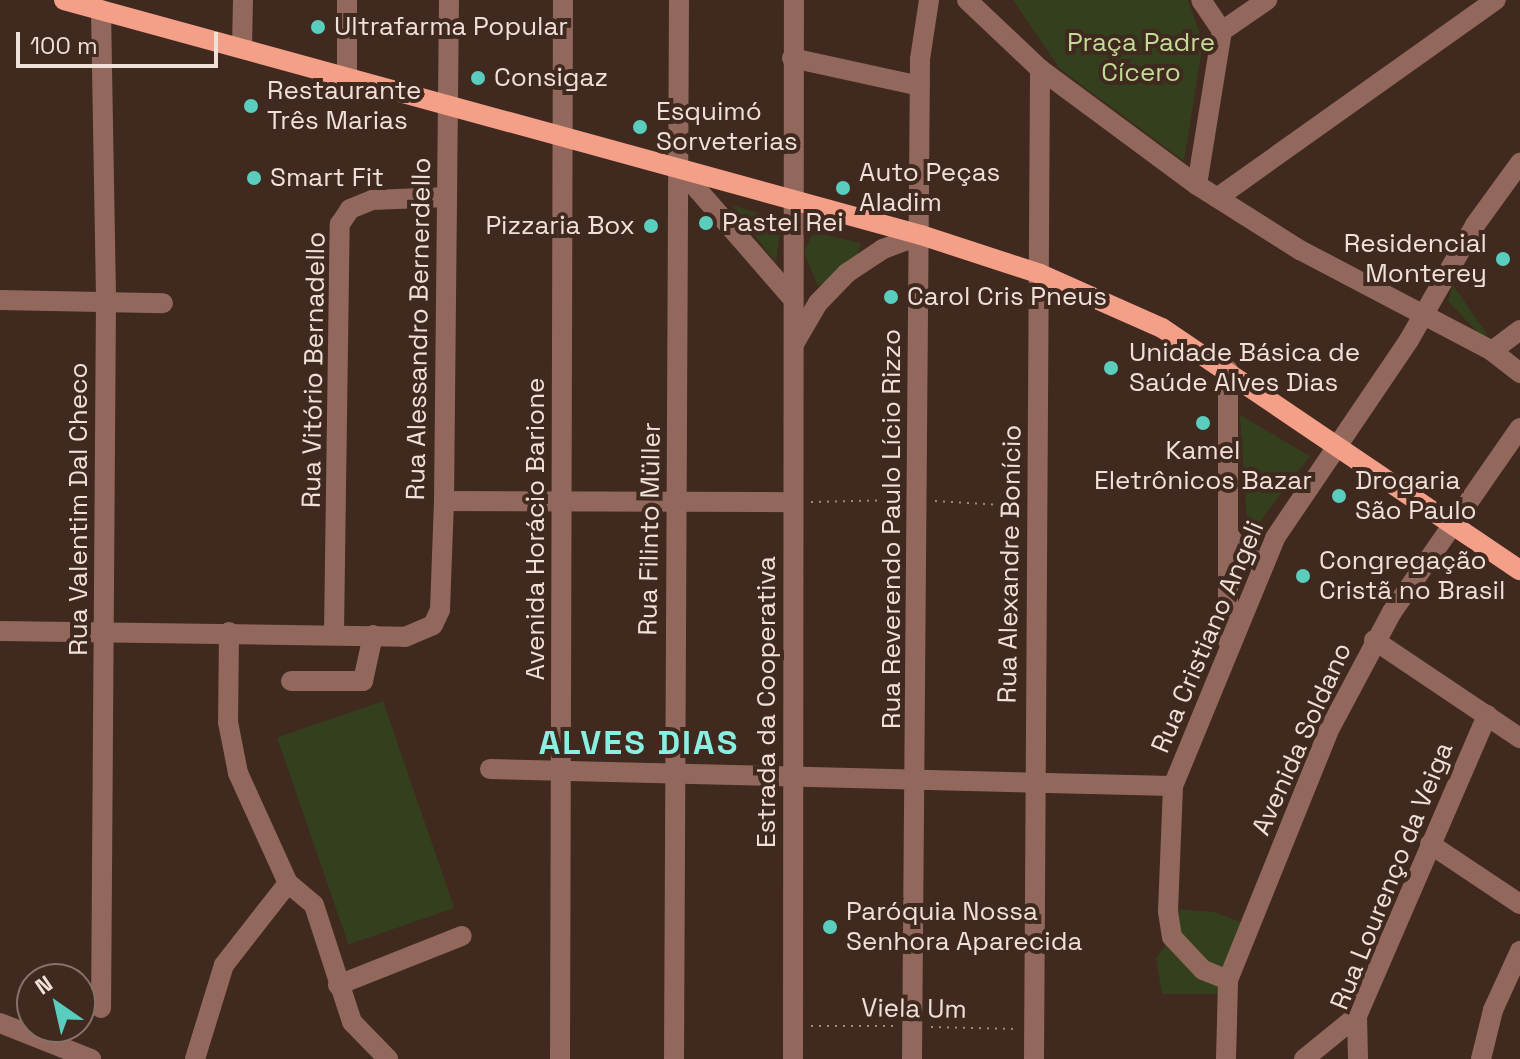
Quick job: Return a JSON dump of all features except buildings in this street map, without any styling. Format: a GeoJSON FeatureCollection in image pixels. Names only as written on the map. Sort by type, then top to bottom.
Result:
{"type":"FeatureCollection","features":[{"type":"Feature","properties":{"kind":"main road"},"geometry":{"type":"LineString","coordinates":[[64,0],[242,47],[680,173],[921,235],[1040,274],[1126,309],[1228,370],[1336,447],[1520,570]]}},
{"type":"Feature","properties":{"kind":"street"},"geometry":{"type":"LineString","coordinates":[[242,47],[243,0]]}},
{"type":"Feature","properties":{"kind":"street"},"geometry":{"type":"LineString","coordinates":[[347,0],[347,78]]}},
{"type":"Feature","properties":{"kind":"street","name":"Rua Alessandro Bernerdello"},"geometry":{"type":"LineString","coordinates":[[373,635],[405,637],[433,625],[440,610],[449,0]]}},
{"type":"Feature","properties":{"kind":"street","name":"Avenida Horácio Barione"},"geometry":{"type":"LineString","coordinates":[[560,1059],[563,0]]}},
{"type":"Feature","properties":{"kind":"street","name":"Rua Filinto Müller"},"geometry":{"type":"LineString","coordinates":[[674,1059],[679,0]]}},
{"type":"Feature","properties":{"kind":"street","name":"Estrada da Cooperativa"},"geometry":{"type":"LineString","coordinates":[[793,1059],[794,0]]}},
{"type":"Feature","properties":{"kind":"street","name":"Rua Reverendo Paulo Lício Rizzo"},"geometry":{"type":"LineString","coordinates":[[912,1059],[920,86],[929,0]]}},
{"type":"Feature","properties":{"kind":"street"},"geometry":{"type":"LineString","coordinates":[[967,0],[1040,69],[1197,185],[1423,316],[1492,351],[1520,373]]}},
{"type":"Feature","properties":{"kind":"street"},"geometry":{"type":"LineString","coordinates":[[1197,185],[1222,31],[1201,0]]}},
{"type":"Feature","properties":{"kind":"street"},"geometry":{"type":"LineString","coordinates":[[1222,31],[1267,0]]}},
{"type":"Feature","properties":{"kind":"street"},"geometry":{"type":"LineString","coordinates":[[1217,198],[1496,0]]}},
{"type":"Feature","properties":{"kind":"street","name":"Rua Valentim Dal Checo"},"geometry":{"type":"LineString","coordinates":[[101,10],[106,299],[101,1008]]}},
{"type":"Feature","properties":{"kind":"street"},"geometry":{"type":"LineString","coordinates":[[792,58],[920,86]]}},
{"type":"Feature","properties":{"kind":"street","name":"Rua Alexandre Bonício"},"geometry":{"type":"LineString","coordinates":[[1034,1059],[1040,69]]}},
{"type":"Feature","properties":{"kind":"street","name":"Rua Cristiano Angeli"},"geometry":{"type":"LineString","coordinates":[[1228,980],[1203,970],[1177,946],[1159,891],[1173,786],[1275,538],[1423,316],[1475,225],[1520,163]]}},
{"type":"Feature","properties":{"kind":"street"},"geometry":{"type":"LineString","coordinates":[[680,173],[793,299],[816,303],[867,259],[921,235]]}},
{"type":"Feature","properties":{"kind":"street","name":"Rua Vitório Bernadello"},"geometry":{"type":"LineString","coordinates":[[334,632],[340,224],[350,209],[372,200],[447,197]]}},
{"type":"Feature","properties":{"kind":"street","name":"Estrada da Cooperativa"},"geometry":{"type":"LineString","coordinates":[[794,258],[816,303],[794,344]]}},
{"type":"Feature","properties":{"kind":"street"},"geometry":{"type":"LineString","coordinates":[[0,300],[106,299],[163,303]]}},
{"type":"Feature","properties":{"kind":"street"},"geometry":{"type":"LineString","coordinates":[[1492,351],[1520,330]]}},
{"type":"Feature","properties":{"kind":"street"},"geometry":{"type":"LineString","coordinates":[[1228,370],[1228,647]]}},
{"type":"Feature","properties":{"kind":"street","name":"Avenida Soldano"},"geometry":{"type":"LineString","coordinates":[[1226,1059],[1228,980],[1308,779],[1374,640],[1450,523],[1520,428]]}},
{"type":"Feature","properties":{"kind":"street"},"geometry":{"type":"LineString","coordinates":[[444,501],[793,502]]}},
{"type":"Feature","properties":{"kind":"street"},"geometry":{"type":"LineString","coordinates":[[1229,535],[1249,561],[1263,564]]}},
{"type":"Feature","properties":{"kind":"street"},"geometry":{"type":"LineString","coordinates":[[0,631],[334,632],[373,635],[363,681],[291,681]]}},
{"type":"Feature","properties":{"kind":"street"},"geometry":{"type":"LineString","coordinates":[[229,632],[232,750],[246,796],[288,883],[314,905],[352,1022],[388,1059]]}},
{"type":"Feature","properties":{"kind":"street"},"geometry":{"type":"LineString","coordinates":[[1374,640],[1520,738]]}},
{"type":"Feature","properties":{"kind":"street","name":"Rua Lourenço da Veiga"},"geometry":{"type":"LineString","coordinates":[[1358,1059],[1357,1016],[1487,715]]}},
{"type":"Feature","properties":{"kind":"street"},"geometry":{"type":"LineString","coordinates":[[490,769],[794,778],[1034,780],[1173,786]]}},
{"type":"Feature","properties":{"kind":"street"},"geometry":{"type":"LineString","coordinates":[[1430,844],[1520,904]]}},
{"type":"Feature","properties":{"kind":"street"},"geometry":{"type":"LineString","coordinates":[[195,1059],[224,965],[288,883]]}},
{"type":"Feature","properties":{"kind":"street"},"geometry":{"type":"LineString","coordinates":[[338,985],[462,936]]}},
{"type":"Feature","properties":{"kind":"street"},"geometry":{"type":"LineString","coordinates":[[1481,1059],[1493,1010],[1520,951]]}},
{"type":"Feature","properties":{"kind":"street"},"geometry":{"type":"LineString","coordinates":[[1304,1059],[1357,1016]]}},
{"type":"Feature","properties":{"kind":"street"},"geometry":{"type":"LineString","coordinates":[[0,1023],[91,1059]]}},
{"type":"Feature","properties":{"kind":"path"},"geometry":{"type":"LineString","coordinates":[[793,502],[918,500],[1037,507]]}},
{"type":"Feature","properties":{"kind":"path","name":"Viela Um"},"geometry":{"type":"LineString","coordinates":[[794,1026],[1034,1029]]}},
{"type":"Feature","properties":{"kind":"green space","name":"Praça Padre Cícero"},"geometry":{"type":"Polygon","coordinates":[[[1013,0],[1188,0],[1203,43],[1184,161],[1060,69],[1013,0]]]}},
{"type":"Feature","properties":{"kind":"green space"},"geometry":{"type":"Polygon","coordinates":[[[732,205],[774,218],[781,225],[776,263],[732,205]]]}},
{"type":"Feature","properties":{"kind":"green space"},"geometry":{"type":"Polygon","coordinates":[[[813,232],[861,243],[856,263],[818,286],[804,253],[813,232]]]}},
{"type":"Feature","properties":{"kind":"green space"},"geometry":{"type":"Polygon","coordinates":[[[1453,285],[1487,334],[1482,337],[1448,301],[1453,285]]]}},
{"type":"Feature","properties":{"kind":"green space"},"geometry":{"type":"Polygon","coordinates":[[[1240,415],[1310,456],[1248,537],[1240,415]]]}},
{"type":"Feature","properties":{"kind":"green space"},"geometry":{"type":"Polygon","coordinates":[[[383,701],[454,908],[348,945],[277,737],[383,701]]]}},
{"type":"Feature","properties":{"kind":"green space"},"geometry":{"type":"Polygon","coordinates":[[[1176,909],[1214,912],[1254,927],[1227,994],[1162,994],[1156,958],[1174,934],[1176,909]]]}},
{"type":"Feature","properties":{"kind":"place","name":"Ultrafarma Popular"},"geometry":{"type":"Point","coordinates":[318,27]}},
{"type":"Feature","properties":{"kind":"place","name":"Consigaz"},"geometry":{"type":"Point","coordinates":[478,78]}},
{"type":"Feature","properties":{"kind":"place","name":"Restaurante Três Marias"},"geometry":{"type":"Point","coordinates":[251,106]}},
{"type":"Feature","properties":{"kind":"place","name":"Esquimó Sorveterias"},"geometry":{"type":"Point","coordinates":[640,127]}},
{"type":"Feature","properties":{"kind":"place","name":"Smart Fit"},"geometry":{"type":"Point","coordinates":[254,178]}},
{"type":"Feature","properties":{"kind":"place","name":"Auto Peças Aladim"},"geometry":{"type":"Point","coordinates":[843,188]}},
{"type":"Feature","properties":{"kind":"place","name":"Pastel Rei"},"geometry":{"type":"Point","coordinates":[706,223]}},
{"type":"Feature","properties":{"kind":"place","name":"Pizzaria Box"},"geometry":{"type":"Point","coordinates":[651,226]}},
{"type":"Feature","properties":{"kind":"place","name":"Residencial Monterey"},"geometry":{"type":"Point","coordinates":[1503,259]}},
{"type":"Feature","properties":{"kind":"place","name":"Carol Cris Pneus"},"geometry":{"type":"Point","coordinates":[891,297]}},
{"type":"Feature","properties":{"kind":"place","name":"Unidade Básica de Saúde Alves Dias"},"geometry":{"type":"Point","coordinates":[1111,368]}},
{"type":"Feature","properties":{"kind":"place","name":"Kamel Eletrônicos Bazar"},"geometry":{"type":"Point","coordinates":[1203,423]}},
{"type":"Feature","properties":{"kind":"place","name":"Drogaria São Paulo"},"geometry":{"type":"Point","coordinates":[1339,496]}},
{"type":"Feature","properties":{"kind":"place","name":"Congregação Cristã no Brasil"},"geometry":{"type":"Point","coordinates":[1303,576]}},
{"type":"Feature","properties":{"kind":"place","name":"Paróquia Nossa Senhora Aparecida"},"geometry":{"type":"Point","coordinates":[830,927]}},
{"type":"Feature","properties":{"kind":"district","name":"ALVES DIAS"},"geometry":{"type":"Point","coordinates":[639,743]}}]}
